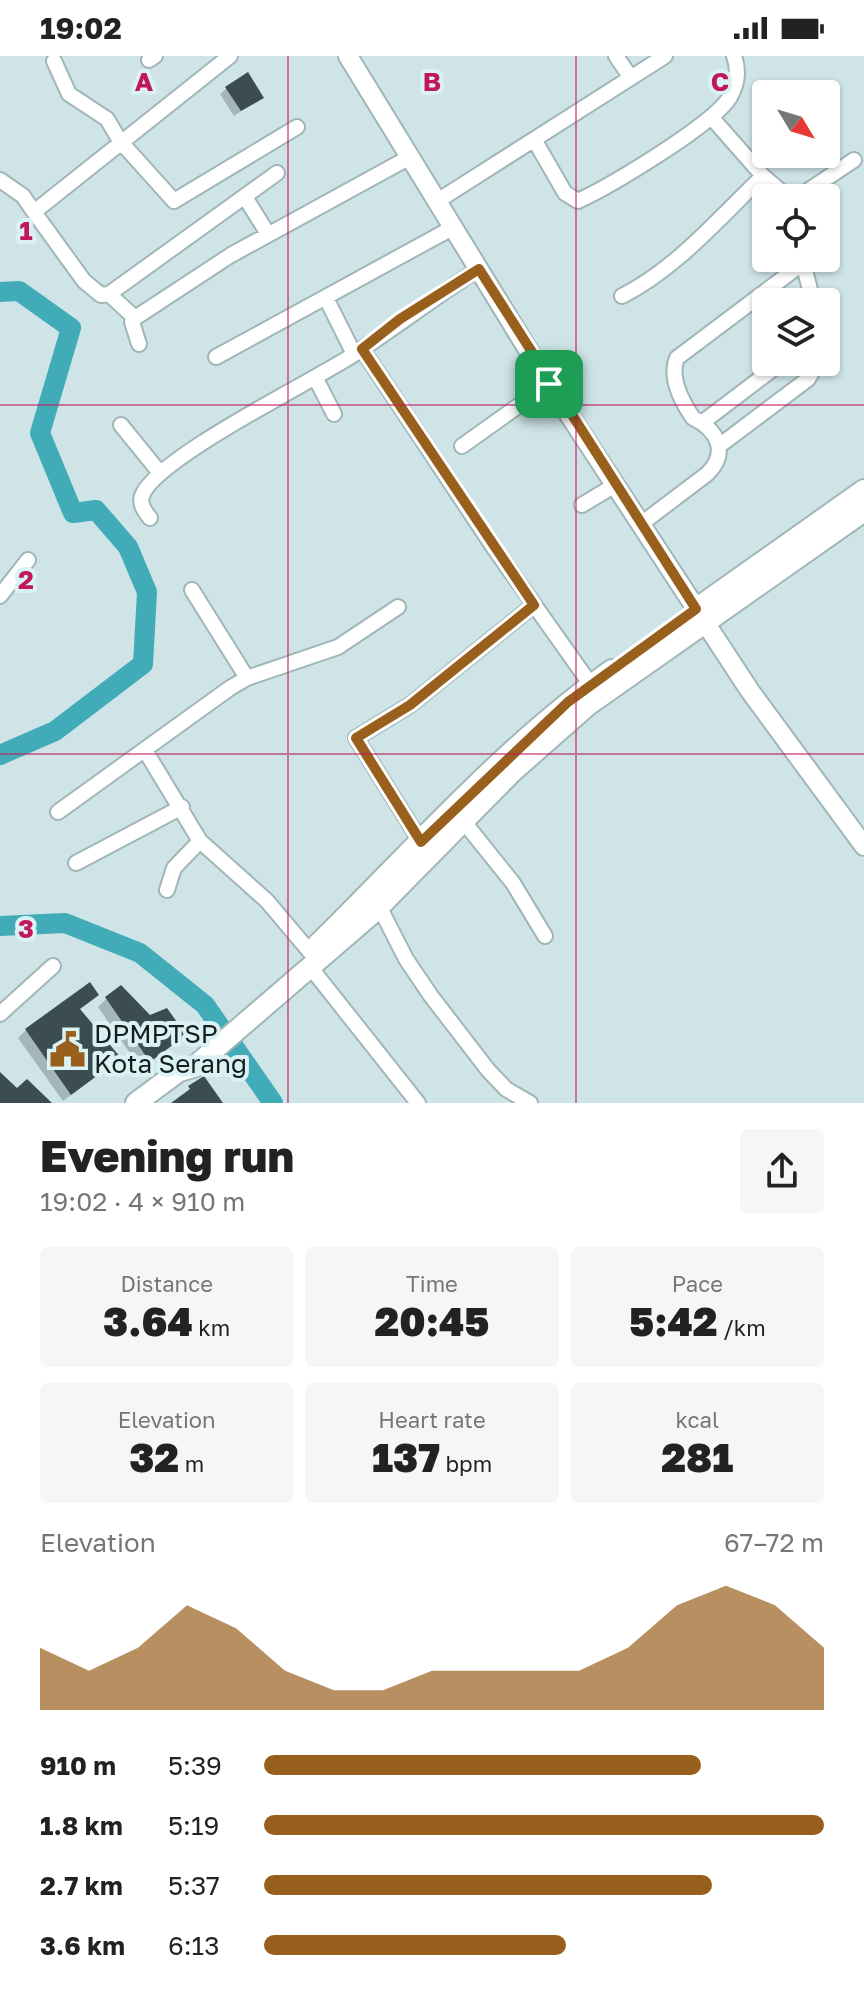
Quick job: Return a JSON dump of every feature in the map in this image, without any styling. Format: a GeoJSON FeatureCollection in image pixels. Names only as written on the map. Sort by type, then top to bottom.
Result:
{"type":"FeatureCollection","features":[{"type":"Feature","properties":{"kind":"main road"},"geometry":{"type":"LineString","coordinates":[[310,960],[421,842],[459,816],[588,705],[700,615],[864,490]]}},
{"type":"Feature","properties":{"kind":"main road"},"geometry":{"type":"LineString","coordinates":[[136,1103],[179,1071],[194,1067],[200,1055],[310,960],[379,906],[459,816],[591,685],[864,511]]}},
{"type":"Feature","properties":{"kind":"street"},"geometry":{"type":"LineString","coordinates":[[34,212],[230,56]]}},
{"type":"Feature","properties":{"kind":"street"},"geometry":{"type":"LineString","coordinates":[[348,56],[549,384],[750,691],[864,846]]}},
{"type":"Feature","properties":{"kind":"street"},"geometry":{"type":"LineString","coordinates":[[616,56],[631,78]]}},
{"type":"Feature","properties":{"kind":"street"},"geometry":{"type":"LineString","coordinates":[[439,200],[665,56]]}},
{"type":"Feature","properties":{"kind":"street"},"geometry":{"type":"LineString","coordinates":[[535,141],[565,193],[578,201],[712,118],[731,95],[736,82],[739,69],[734,56]]}},
{"type":"Feature","properties":{"kind":"street"},"geometry":{"type":"LineString","coordinates":[[54,61],[69,94],[107,119],[120,141],[174,201],[297,127]]}},
{"type":"Feature","properties":{"kind":"street"},"geometry":{"type":"LineString","coordinates":[[712,118],[772,184]]}},
{"type":"Feature","properties":{"kind":"street"},"geometry":{"type":"LineString","coordinates":[[139,344],[132,322],[135,318],[268,234],[410,157]]}},
{"type":"Feature","properties":{"kind":"street"},"geometry":{"type":"LineString","coordinates":[[818,184],[854,160]]}},
{"type":"Feature","properties":{"kind":"street"},"geometry":{"type":"LineString","coordinates":[[0,180],[23,196],[84,281],[101,295],[109,294],[277,173]]}},
{"type":"Feature","properties":{"kind":"street"},"geometry":{"type":"LineString","coordinates":[[622,296],[667,266],[763,176]]}},
{"type":"Feature","properties":{"kind":"street"},"geometry":{"type":"LineString","coordinates":[[245,197],[268,234]]}},
{"type":"Feature","properties":{"kind":"street"},"geometry":{"type":"LineString","coordinates":[[216,357],[454,227]]}},
{"type":"Feature","properties":{"kind":"street"},"geometry":{"type":"LineString","coordinates":[[150,518],[142,506],[142,496],[160,473],[358,351],[400,319],[479,269]]}},
{"type":"Feature","properties":{"kind":"street"},"geometry":{"type":"LineString","coordinates":[[641,524],[716,465],[719,446],[703,422],[693,418],[685,404],[673,373],[677,358],[788,272]]}},
{"type":"Feature","properties":{"kind":"street"},"geometry":{"type":"LineString","coordinates":[[109,294],[135,318]]}},
{"type":"Feature","properties":{"kind":"street"},"geometry":{"type":"LineString","coordinates":[[326,298],[358,351],[591,685]]}},
{"type":"Feature","properties":{"kind":"street"},"geometry":{"type":"LineString","coordinates":[[703,422],[764,376]]}},
{"type":"Feature","properties":{"kind":"street"},"geometry":{"type":"LineString","coordinates":[[719,446],[810,376]]}},
{"type":"Feature","properties":{"kind":"street"},"geometry":{"type":"LineString","coordinates":[[315,377],[334,414]]}},
{"type":"Feature","properties":{"kind":"street"},"geometry":{"type":"LineString","coordinates":[[462,446],[549,384]]}},
{"type":"Feature","properties":{"kind":"street"},"geometry":{"type":"LineString","coordinates":[[121,425],[160,473]]}},
{"type":"Feature","properties":{"kind":"street"},"geometry":{"type":"LineString","coordinates":[[582,505],[615,485]]}},
{"type":"Feature","properties":{"kind":"street"},"geometry":{"type":"LineString","coordinates":[[1,592],[28,560]]}},
{"type":"Feature","properties":{"kind":"street"},"geometry":{"type":"LineString","coordinates":[[192,590],[247,678]]}},
{"type":"Feature","properties":{"kind":"street"},"geometry":{"type":"LineString","coordinates":[[421,842],[356,738],[410,705],[534,605]]}},
{"type":"Feature","properties":{"kind":"street"},"geometry":{"type":"LineString","coordinates":[[58,812],[146,752],[206,703],[247,678],[338,647],[398,607]]}},
{"type":"Feature","properties":{"kind":"street"},"geometry":{"type":"LineString","coordinates":[[146,752],[200,841],[267,901],[418,1103]]}},
{"type":"Feature","properties":{"kind":"street"},"geometry":{"type":"LineString","coordinates":[[76,863],[182,807]]}},
{"type":"Feature","properties":{"kind":"street"},"geometry":{"type":"LineString","coordinates":[[459,816],[514,884],[545,936]]}},
{"type":"Feature","properties":{"kind":"street"},"geometry":{"type":"LineString","coordinates":[[167,890],[174,868],[200,841]]}},
{"type":"Feature","properties":{"kind":"street"},"geometry":{"type":"LineString","coordinates":[[379,906],[406,959],[509,1099],[530,1103]]}},
{"type":"Feature","properties":{"kind":"street"},"geometry":{"type":"LineString","coordinates":[[0,1014],[53,966]]}},
{"type":"Feature","properties":{"kind":"building"},"geometry":{"type":"Polygon","coordinates":[[[248,72],[264,98],[241,111],[225,87],[248,72]]]}},
{"type":"Feature","properties":{"kind":"building"},"geometry":{"type":"Polygon","coordinates":[[[90,982],[99,995],[80,1009],[121,1058],[71,1095],[25,1029],[90,982]]]}},
{"type":"Feature","properties":{"kind":"building"},"geometry":{"type":"Polygon","coordinates":[[[121,985],[150,1015],[167,1008],[186,1035],[150,1062],[105,997],[121,985]]]}},
{"type":"Feature","properties":{"kind":"building"},"geometry":{"type":"Polygon","coordinates":[[[0,1072],[17,1088],[27,1079],[52,1103],[0,1103],[0,1072]]]}},
{"type":"Feature","properties":{"kind":"building"},"geometry":{"type":"Polygon","coordinates":[[[204,1076],[223,1103],[171,1103],[190,1089],[188,1086],[204,1076]]]}},
{"type":"Feature","properties":{"kind":"waterway"},"geometry":{"type":"LineString","coordinates":[[0,292],[19,291],[71,328],[40,433],[73,513],[96,510],[128,547],[147,592],[143,664],[55,731],[0,755]]}},
{"type":"Feature","properties":{"kind":"waterway"},"geometry":{"type":"LineString","coordinates":[[0,926],[65,923],[140,953],[205,1005],[273,1103]]}},
{"type":"Feature","properties":{"kind":"place","name":"DPMPTSP Kota Serang"},"geometry":{"type":"Point","coordinates":[68,1049]}},
{"type":"Feature","properties":{"kind":"route"},"geometry":{"type":"LineString","coordinates":[[479,269],[549,384],[696,609],[568,702],[421,842],[356,738],[410,705],[534,605],[362,349],[400,319],[479,269]]}}]}
